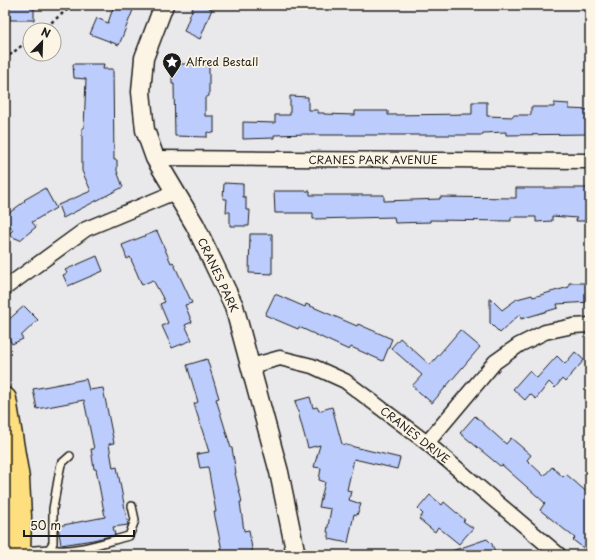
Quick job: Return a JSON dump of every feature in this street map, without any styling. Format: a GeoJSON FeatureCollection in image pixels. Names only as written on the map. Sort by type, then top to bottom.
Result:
{"type":"FeatureCollection","features":[{"type":"Feature","properties":{"kind":"main road"},"geometry":{"type":"LineString","coordinates":[[5,399],[18,479],[20,517],[19,554]]}},
{"type":"Feature","properties":{"kind":"street","name":"CRANES PARK"},"geometry":{"type":"LineString","coordinates":[[164,5],[144,58],[141,92],[145,130],[155,158],[195,225],[234,306],[279,472],[296,555]]}},
{"type":"Feature","properties":{"kind":"street","name":"CRANES PARK AVENUE"},"geometry":{"type":"LineString","coordinates":[[155,158],[590,161]]}},
{"type":"Feature","properties":{"kind":"street"},"geometry":{"type":"LineString","coordinates":[[5,288],[86,229],[175,192]]}},
{"type":"Feature","properties":{"kind":"street"},"geometry":{"type":"LineString","coordinates":[[427,443],[495,362],[519,345],[545,332],[573,326],[590,326]]}},
{"type":"Feature","properties":{"kind":"street","name":"CRANES DRIVE"},"geometry":{"type":"LineString","coordinates":[[251,366],[280,358],[312,366],[345,381],[427,443],[559,555]]}},
{"type":"Feature","properties":{"kind":"lane"},"geometry":{"type":"LineString","coordinates":[[49,549],[53,543],[53,509],[59,474],[62,464],[70,456]]}},
{"type":"Feature","properties":{"kind":"lane"},"geometry":{"type":"LineString","coordinates":[[19,554],[49,549],[60,551],[76,549],[128,536],[135,520],[132,506]]}},
{"type":"Feature","properties":{"kind":"path"},"geometry":{"type":"LineString","coordinates":[[52,22],[73,5]]}},
{"type":"Feature","properties":{"kind":"path"},"geometry":{"type":"LineString","coordinates":[[5,59],[22,45]]}},
{"type":"Feature","properties":{"kind":"building"},"geometry":{"type":"Polygon","coordinates":[[[9,5],[34,5],[34,20],[10,20],[9,5]]]}},
{"type":"Feature","properties":{"kind":"building"},"geometry":{"type":"Polygon","coordinates":[[[114,5],[135,5],[119,45],[90,34],[97,18],[108,23],[114,5]]]}},
{"type":"Feature","properties":{"kind":"building"},"geometry":{"type":"Polygon","coordinates":[[[194,5],[202,5],[212,9],[200,39],[184,31],[194,5]]]}},
{"type":"Feature","properties":{"kind":"building"},"geometry":{"type":"Polygon","coordinates":[[[73,64],[104,64],[103,69],[113,69],[114,160],[117,160],[117,171],[123,187],[63,218],[58,205],[91,191],[82,171],[82,128],[84,128],[86,79],[74,78],[73,64]]]}},
{"type":"Feature","properties":{"kind":"building"},"geometry":{"type":"Polygon","coordinates":[[[172,64],[209,64],[209,96],[205,98],[205,116],[214,116],[214,133],[207,132],[207,137],[175,136],[172,64]]]}},
{"type":"Feature","properties":{"kind":"building"},"geometry":{"type":"Polygon","coordinates":[[[290,96],[308,97],[308,110],[318,110],[318,113],[355,115],[355,111],[388,111],[388,115],[472,114],[472,102],[487,102],[487,116],[513,117],[513,115],[531,115],[531,107],[554,107],[554,103],[569,104],[569,109],[590,110],[590,134],[506,135],[506,132],[483,133],[482,135],[309,134],[274,135],[274,138],[243,139],[243,122],[275,123],[275,115],[290,115],[290,96]]]}},
{"type":"Feature","properties":{"kind":"building"},"geometry":{"type":"Polygon","coordinates":[[[224,183],[243,184],[243,197],[246,197],[246,210],[250,210],[249,226],[230,226],[230,212],[226,212],[227,199],[223,199],[224,183]]]}},
{"type":"Feature","properties":{"kind":"building"},"geometry":{"type":"Polygon","coordinates":[[[45,188],[56,208],[32,222],[36,227],[20,240],[8,235],[13,230],[5,220],[5,216],[25,201],[24,200],[45,188]]]}},
{"type":"Feature","properties":{"kind":"building"},"geometry":{"type":"Polygon","coordinates":[[[516,188],[590,188],[590,221],[576,221],[577,218],[552,216],[552,221],[536,222],[536,217],[511,217],[511,221],[430,220],[430,222],[395,223],[394,217],[313,219],[313,213],[275,213],[274,191],[310,191],[310,195],[384,195],[384,201],[440,199],[440,197],[516,198],[516,188]]]}},
{"type":"Feature","properties":{"kind":"building"},"geometry":{"type":"Polygon","coordinates":[[[157,231],[171,263],[173,262],[192,303],[185,305],[192,322],[185,325],[192,340],[172,348],[162,326],[168,323],[160,304],[165,302],[153,280],[142,285],[130,257],[127,259],[122,245],[157,231]]]}},
{"type":"Feature","properties":{"kind":"building"},"geometry":{"type":"Polygon","coordinates":[[[250,234],[272,234],[272,274],[249,273],[250,234]]]}},
{"type":"Feature","properties":{"kind":"building"},"geometry":{"type":"Polygon","coordinates":[[[97,256],[103,271],[68,286],[63,275],[67,273],[65,270],[97,256]]]}},
{"type":"Feature","properties":{"kind":"building"},"geometry":{"type":"Polygon","coordinates":[[[569,283],[590,283],[590,302],[557,304],[558,308],[521,319],[520,314],[500,333],[490,323],[490,298],[502,310],[517,299],[532,295],[533,297],[569,287],[569,283]]]}},
{"type":"Feature","properties":{"kind":"building"},"geometry":{"type":"Polygon","coordinates":[[[275,294],[305,307],[306,304],[357,326],[358,324],[392,339],[383,361],[351,347],[349,350],[299,327],[298,329],[265,315],[275,294]]]}},
{"type":"Feature","properties":{"kind":"building"},"geometry":{"type":"Polygon","coordinates":[[[24,306],[38,320],[21,336],[23,339],[12,344],[5,331],[5,323],[24,306]]]}},
{"type":"Feature","properties":{"kind":"building"},"geometry":{"type":"Polygon","coordinates":[[[460,330],[480,347],[432,403],[412,386],[422,375],[391,348],[400,338],[430,365],[460,330]]]}},
{"type":"Feature","properties":{"kind":"building"},"geometry":{"type":"Polygon","coordinates":[[[575,352],[584,360],[565,382],[562,379],[555,388],[549,382],[536,399],[530,394],[525,400],[513,389],[529,371],[537,378],[557,356],[565,364],[575,352]]]}},
{"type":"Feature","properties":{"kind":"building"},"geometry":{"type":"Polygon","coordinates":[[[207,359],[219,398],[216,399],[232,448],[235,473],[242,502],[240,502],[244,531],[249,530],[253,555],[223,555],[214,512],[216,512],[208,467],[200,468],[197,454],[209,452],[194,404],[198,402],[187,365],[207,359]]]}},
{"type":"Feature","properties":{"kind":"building"},"geometry":{"type":"Polygon","coordinates":[[[86,379],[89,390],[103,388],[114,443],[109,444],[113,468],[117,467],[128,525],[113,527],[115,535],[61,545],[58,526],[105,517],[96,469],[94,469],[91,449],[94,449],[84,400],[37,409],[33,389],[86,379]]]}},
{"type":"Feature","properties":{"kind":"building"},"geometry":{"type":"Polygon","coordinates":[[[310,397],[313,408],[317,407],[319,411],[332,407],[342,444],[400,458],[397,469],[354,459],[347,490],[351,491],[349,500],[361,504],[357,515],[354,514],[348,543],[329,539],[329,533],[327,532],[331,509],[319,507],[325,482],[319,480],[321,468],[314,467],[320,445],[308,448],[295,401],[310,397]]]}},
{"type":"Feature","properties":{"kind":"building"},"geometry":{"type":"Polygon","coordinates":[[[475,416],[506,444],[511,438],[531,455],[527,460],[544,476],[552,467],[563,477],[566,474],[590,495],[590,553],[573,540],[575,538],[540,510],[545,503],[502,465],[500,466],[460,433],[475,416]]]}},
{"type":"Feature","properties":{"kind":"building"},"geometry":{"type":"Polygon","coordinates":[[[430,495],[442,505],[444,502],[465,520],[463,521],[473,528],[459,544],[438,527],[435,532],[419,519],[423,514],[418,509],[430,495]]]}},
{"type":"Feature","properties":{"kind":"building"},"geometry":{"type":"Polygon","coordinates":[[[487,539],[492,544],[496,555],[447,555],[446,553],[487,539]]]}},
{"type":"Feature","properties":{"kind":"place","name":"Alfred Bestall"},"geometry":{"type":"Point","coordinates":[172,79]}}]}
